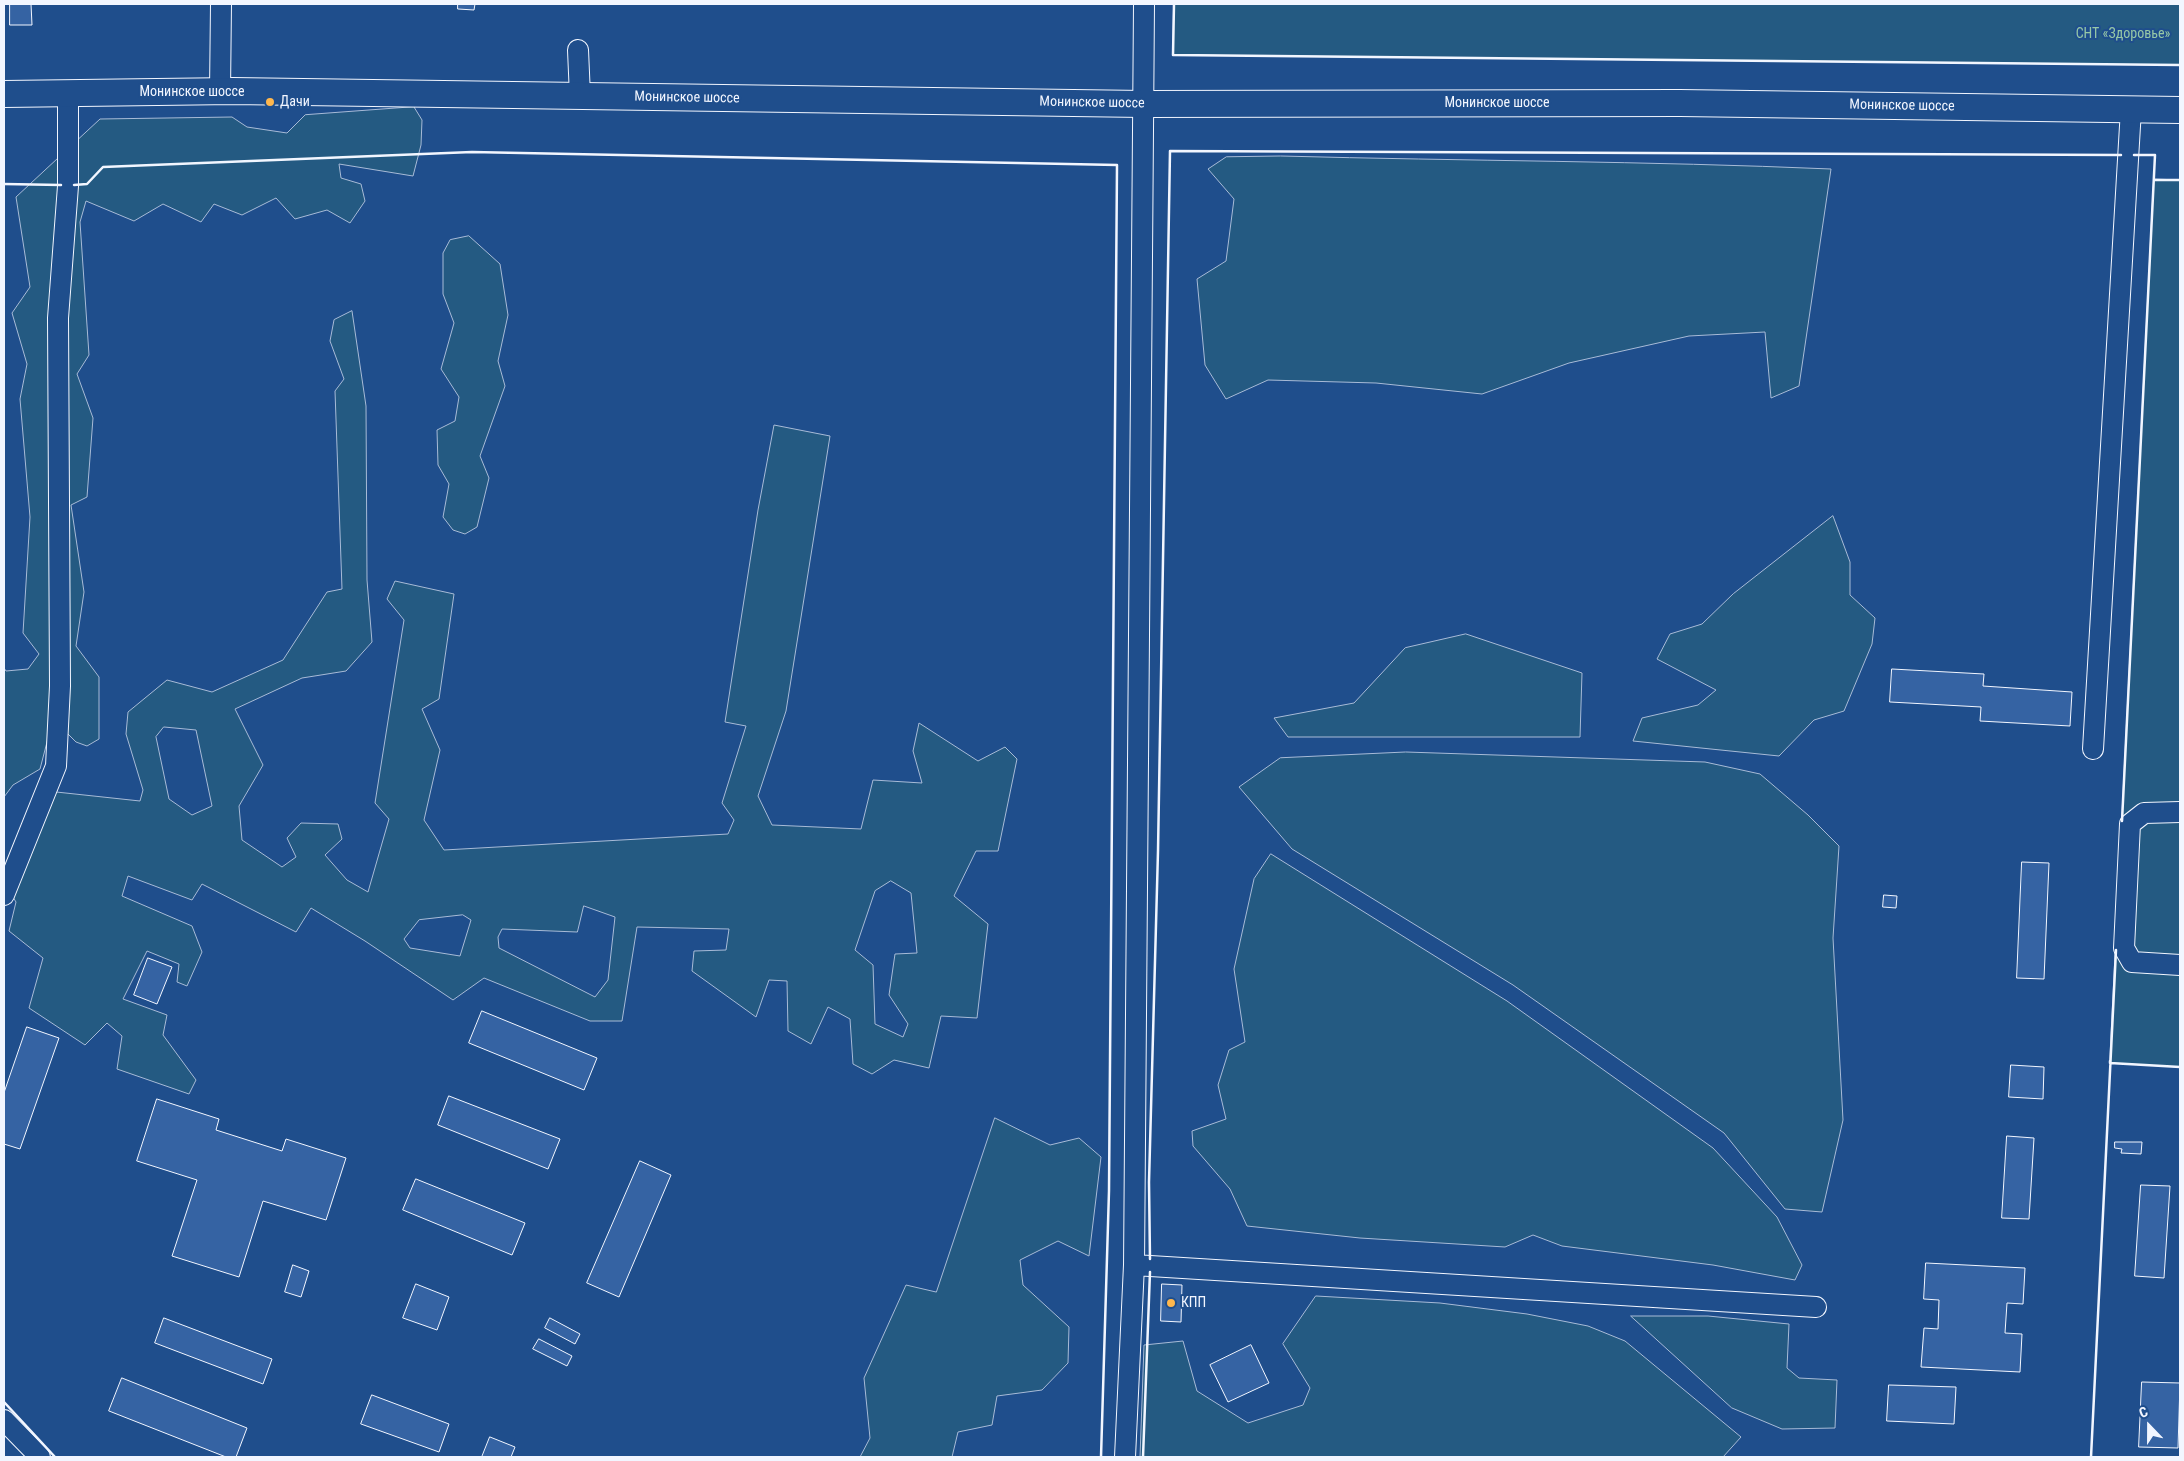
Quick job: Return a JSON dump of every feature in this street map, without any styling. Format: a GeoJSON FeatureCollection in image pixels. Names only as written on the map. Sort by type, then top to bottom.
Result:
{"type":"FeatureCollection","features":[{"type":"Feature","properties":{"kind":"main road","name":"Монинское шоссе"},"geometry":{"type":"LineString","coordinates":[[4,94],[220,91],[1143,104],[1680,103],[2180,110]]}},
{"type":"Feature","properties":{"kind":"street"},"geometry":{"type":"LineString","coordinates":[[220,91],[221,4]]}},
{"type":"Feature","properties":{"kind":"street"},"geometry":{"type":"LineString","coordinates":[[1125,1457],[1134,1266],[1144,4]]}},
{"type":"Feature","properties":{"kind":"street"},"geometry":{"type":"LineString","coordinates":[[578,50],[580,96]]}},
{"type":"Feature","properties":{"kind":"street"},"geometry":{"type":"LineString","coordinates":[[4,895],[56,766],[60,686],[58,318],[68,186],[68,93]]}},
{"type":"Feature","properties":{"kind":"street"},"geometry":{"type":"LineString","coordinates":[[2093,749],[2131,109]]}},
{"type":"Feature","properties":{"kind":"street"},"geometry":{"type":"LineString","coordinates":[[2180,812],[2144,813],[2130,824],[2124,948],[2132,962],[2180,964]]}},
{"type":"Feature","properties":{"kind":"street"},"geometry":{"type":"LineString","coordinates":[[1134,1266],[1816,1307]]}},
{"type":"Feature","properties":{"kind":"street"},"geometry":{"type":"LineString","coordinates":[[4,1420],[40,1457]]}},
{"type":"Feature","properties":{"kind":"green space","name":"СНТ «Здоровье»"},"geometry":{"type":"Polygon","coordinates":[[[1174,4],[2180,4],[2180,65],[1173,55],[1174,4]]]}},
{"type":"Feature","properties":{"kind":"green space"},"geometry":{"type":"Polygon","coordinates":[[[414,107],[422,120],[421,145],[413,176],[339,164],[341,178],[361,184],[365,201],[350,223],[327,210],[295,219],[276,198],[242,215],[214,204],[201,222],[163,204],[134,221],[86,201],[80,222],[89,355],[77,374],[93,418],[87,497],[71,505],[84,592],[76,646],[99,677],[99,739],[87,746],[76,742],[53,719],[40,769],[13,785],[4,797],[4,668],[6,671],[28,669],[39,654],[23,633],[30,517],[20,399],[27,364],[12,313],[30,287],[16,197],[100,119],[232,117],[247,127],[287,133],[305,115],[414,107]]]}},
{"type":"Feature","properties":{"kind":"green space"},"geometry":{"type":"Polygon","coordinates":[[[1281,156],[1694,164],[1831,169],[1799,386],[1771,398],[1765,332],[1689,336],[1569,363],[1482,394],[1376,383],[1268,380],[1226,399],[1205,365],[1197,279],[1226,261],[1234,199],[1208,169],[1226,157],[1281,156]]]}},
{"type":"Feature","properties":{"kind":"green space"},"geometry":{"type":"Polygon","coordinates":[[[2154,179],[2180,180],[2180,1067],[2110,1063],[2154,179]]]}},
{"type":"Feature","properties":{"kind":"green space"},"geometry":{"type":"Polygon","coordinates":[[[469,236],[500,264],[508,315],[498,361],[505,386],[480,456],[489,478],[477,527],[465,534],[453,530],[443,517],[449,484],[438,465],[437,430],[455,421],[459,397],[441,369],[454,323],[443,294],[443,253],[450,240],[469,236]]]}},
{"type":"Feature","properties":{"kind":"green space"},"geometry":{"type":"Polygon","coordinates":[[[352,311],[366,406],[367,580],[372,642],[346,671],[302,678],[235,709],[263,765],[239,806],[242,840],[282,867],[296,857],[287,838],[301,823],[338,824],[342,839],[325,855],[347,880],[368,892],[389,819],[375,803],[404,620],[387,599],[395,581],[454,594],[439,699],[422,709],[440,750],[424,820],[444,850],[728,834],[734,820],[722,803],[746,726],[725,722],[758,510],[774,425],[830,436],[786,711],[758,796],[772,825],[861,829],[873,780],[922,783],[913,751],[919,723],[978,761],[1005,747],[1017,759],[998,851],[976,851],[954,896],[988,924],[977,1018],[941,1016],[929,1068],[894,1060],[872,1074],[853,1064],[850,1019],[828,1007],[811,1044],[788,1031],[787,981],[769,980],[756,1017],[692,971],[694,951],[726,950],[729,929],[637,927],[622,1021],[590,1021],[484,978],[453,1000],[365,941],[311,908],[296,932],[202,884],[192,900],[128,876],[122,896],[192,926],[202,952],[187,986],[177,982],[179,964],[147,951],[123,999],[167,1015],[163,1035],[196,1080],[189,1094],[117,1069],[122,1036],[107,1023],[85,1045],[29,1008],[43,958],[9,931],[16,902],[4,883],[47,791],[140,801],[143,790],[126,734],[128,712],[167,680],[212,692],[283,660],[327,592],[342,589],[335,391],[344,379],[330,341],[334,320],[352,311]],[[164,727],[156,737],[169,799],[192,815],[212,806],[196,730],[164,727]],[[891,881],[875,891],[855,950],[873,965],[875,1024],[903,1037],[908,1024],[889,995],[895,954],[917,953],[911,893],[891,881]],[[584,906],[577,932],[502,929],[498,937],[499,948],[595,997],[608,980],[615,917],[584,906]],[[463,915],[419,920],[404,939],[410,948],[460,956],[471,920],[463,915]]]}},
{"type":"Feature","properties":{"kind":"green space"},"geometry":{"type":"Polygon","coordinates":[[[1833,516],[1850,562],[1850,595],[1875,618],[1872,644],[1844,711],[1814,720],[1779,756],[1633,741],[1642,718],[1698,705],[1716,690],[1657,659],[1670,634],[1702,624],[1733,594],[1833,516]]]}},
{"type":"Feature","properties":{"kind":"green space"},"geometry":{"type":"Polygon","coordinates":[[[1466,634],[1582,673],[1580,737],[1288,737],[1274,718],[1354,703],[1405,648],[1466,634]]]}},
{"type":"Feature","properties":{"kind":"green space"},"geometry":{"type":"Polygon","coordinates":[[[1406,752],[1705,762],[1760,774],[1808,815],[1839,846],[1833,938],[1843,1120],[1822,1212],[1785,1209],[1724,1133],[1513,985],[1292,849],[1239,787],[1280,758],[1406,752]]]}},
{"type":"Feature","properties":{"kind":"green space"},"geometry":{"type":"Polygon","coordinates":[[[1271,854],[1507,1001],[1713,1148],[1777,1217],[1802,1265],[1795,1280],[1713,1265],[1562,1246],[1533,1235],[1505,1247],[1360,1238],[1247,1226],[1230,1189],[1193,1146],[1192,1131],[1226,1119],[1218,1085],[1229,1050],[1245,1042],[1234,969],[1254,879],[1271,854]]]}},
{"type":"Feature","properties":{"kind":"green space"},"geometry":{"type":"Polygon","coordinates":[[[995,1118],[1050,1145],[1079,1138],[1101,1157],[1089,1256],[1058,1241],[1020,1260],[1023,1285],[1069,1327],[1068,1363],[1042,1390],[997,1396],[992,1425],[958,1432],[952,1457],[860,1457],[870,1438],[864,1378],[906,1285],[936,1292],[995,1118]]]}},
{"type":"Feature","properties":{"kind":"green space"},"geometry":{"type":"Polygon","coordinates":[[[1316,1296],[1440,1303],[1527,1314],[1588,1326],[1625,1341],[1741,1437],[1723,1457],[1140,1457],[1144,1345],[1183,1341],[1197,1391],[1248,1423],[1303,1405],[1310,1388],[1283,1344],[1316,1296]]]}},
{"type":"Feature","properties":{"kind":"green space"},"geometry":{"type":"Polygon","coordinates":[[[1631,1316],[1708,1316],[1789,1324],[1787,1368],[1799,1378],[1837,1380],[1835,1428],[1782,1429],[1732,1408],[1631,1316]]]}},
{"type":"Feature","properties":{"kind":"building"},"geometry":{"type":"Polygon","coordinates":[[[10,4],[31,4],[32,25],[10,25],[10,4]]]}},
{"type":"Feature","properties":{"kind":"building"},"geometry":{"type":"Polygon","coordinates":[[[458,4],[475,4],[474,10],[458,9],[458,4]]]}},
{"type":"Feature","properties":{"kind":"building"},"geometry":{"type":"Polygon","coordinates":[[[1892,669],[1984,674],[1983,686],[2072,692],[2070,726],[1980,721],[1981,707],[1890,702],[1892,669]]]}},
{"type":"Feature","properties":{"kind":"building"},"geometry":{"type":"Polygon","coordinates":[[[2022,862],[2049,863],[2044,979],[2017,978],[2022,862]]]}},
{"type":"Feature","properties":{"kind":"building"},"geometry":{"type":"Polygon","coordinates":[[[1884,895],[1897,896],[1896,908],[1883,907],[1884,895]]]}},
{"type":"Feature","properties":{"kind":"building"},"geometry":{"type":"Polygon","coordinates":[[[148,958],[172,967],[157,1004],[134,995],[148,958]]]}},
{"type":"Feature","properties":{"kind":"building"},"geometry":{"type":"Polygon","coordinates":[[[482,1011],[597,1058],[584,1090],[469,1043],[482,1011]]]}},
{"type":"Feature","properties":{"kind":"building"},"geometry":{"type":"Polygon","coordinates":[[[27,1027],[59,1038],[20,1149],[4,1144],[4,1093],[27,1027]]]}},
{"type":"Feature","properties":{"kind":"building"},"geometry":{"type":"Polygon","coordinates":[[[2011,1065],[2044,1067],[2043,1099],[2009,1097],[2011,1065]]]}},
{"type":"Feature","properties":{"kind":"building"},"geometry":{"type":"Polygon","coordinates":[[[449,1096],[560,1139],[548,1169],[438,1125],[449,1096]]]}},
{"type":"Feature","properties":{"kind":"building"},"geometry":{"type":"Polygon","coordinates":[[[157,1099],[219,1119],[216,1130],[282,1151],[286,1139],[346,1158],[326,1220],[263,1201],[239,1277],[172,1256],[197,1180],[137,1161],[157,1099]]]}},
{"type":"Feature","properties":{"kind":"building"},"geometry":{"type":"Polygon","coordinates":[[[2007,1136],[2034,1138],[2029,1219],[2002,1218],[2007,1136]]]}},
{"type":"Feature","properties":{"kind":"building"},"geometry":{"type":"Polygon","coordinates":[[[2115,1142],[2142,1142],[2141,1154],[2121,1153],[2122,1149],[2115,1148],[2115,1142]]]}},
{"type":"Feature","properties":{"kind":"building"},"geometry":{"type":"Polygon","coordinates":[[[640,1161],[671,1175],[619,1297],[587,1283],[640,1161]]]}},
{"type":"Feature","properties":{"kind":"building"},"geometry":{"type":"Polygon","coordinates":[[[416,1179],[525,1223],[512,1255],[403,1210],[416,1179]]]}},
{"type":"Feature","properties":{"kind":"building"},"geometry":{"type":"Polygon","coordinates":[[[2141,1185],[2170,1186],[2164,1278],[2135,1276],[2141,1185]]]}},
{"type":"Feature","properties":{"kind":"building"},"geometry":{"type":"Polygon","coordinates":[[[1926,1263],[2025,1268],[2023,1304],[2007,1303],[2005,1333],[2022,1334],[2020,1372],[1921,1367],[1924,1328],[1938,1329],[1939,1300],[1924,1299],[1926,1263]]]}},
{"type":"Feature","properties":{"kind":"building"},"geometry":{"type":"Polygon","coordinates":[[[293,1265],[309,1271],[301,1297],[285,1292],[293,1265]]]}},
{"type":"Feature","properties":{"kind":"building"},"geometry":{"type":"Polygon","coordinates":[[[416,1284],[449,1297],[437,1330],[403,1318],[416,1284]]]}},
{"type":"Feature","properties":{"kind":"building","name":"КПП"},"geometry":{"type":"Polygon","coordinates":[[[1162,1284],[1182,1285],[1181,1322],[1161,1321],[1162,1284]]]}},
{"type":"Feature","properties":{"kind":"building"},"geometry":{"type":"Polygon","coordinates":[[[164,1318],[272,1359],[263,1384],[155,1343],[164,1318]]]}},
{"type":"Feature","properties":{"kind":"building"},"geometry":{"type":"Polygon","coordinates":[[[550,1318],[580,1334],[575,1344],[545,1328],[550,1318]]]}},
{"type":"Feature","properties":{"kind":"building"},"geometry":{"type":"Polygon","coordinates":[[[539,1339],[572,1356],[567,1366],[533,1349],[539,1339]]]}},
{"type":"Feature","properties":{"kind":"building"},"geometry":{"type":"Polygon","coordinates":[[[1251,1345],[1269,1383],[1228,1402],[1210,1365],[1251,1345]]]}},
{"type":"Feature","properties":{"kind":"building"},"geometry":{"type":"Polygon","coordinates":[[[122,1378],[247,1428],[236,1457],[226,1457],[109,1411],[122,1378]]]}},
{"type":"Feature","properties":{"kind":"building"},"geometry":{"type":"Polygon","coordinates":[[[2142,1382],[2180,1383],[2178,1448],[2139,1447],[2142,1382]]]}},
{"type":"Feature","properties":{"kind":"building"},"geometry":{"type":"Polygon","coordinates":[[[1889,1385],[1956,1387],[1954,1424],[1887,1421],[1889,1385]]]}},
{"type":"Feature","properties":{"kind":"building"},"geometry":{"type":"Polygon","coordinates":[[[372,1395],[449,1424],[439,1452],[361,1424],[372,1395]]]}},
{"type":"Feature","properties":{"kind":"building"},"geometry":{"type":"Polygon","coordinates":[[[490,1437],[515,1447],[511,1457],[482,1457],[490,1437]]]}},
{"type":"Feature","properties":{"kind":"wall"},"geometry":{"type":"LineString","coordinates":[[1174,4],[1173,55],[2180,65]]}},
{"type":"Feature","properties":{"kind":"wall"},"geometry":{"type":"LineString","coordinates":[[1150,1259],[1149,1182],[1158,851],[1170,151],[2121,155]]}},
{"type":"Feature","properties":{"kind":"wall"},"geometry":{"type":"LineString","coordinates":[[74,185],[87,184],[103,167],[472,152],[1117,165],[1109,1191],[1101,1457]]}},
{"type":"Feature","properties":{"kind":"wall"},"geometry":{"type":"LineString","coordinates":[[2122,821],[2155,155],[2134,155]]}},
{"type":"Feature","properties":{"kind":"wall"},"geometry":{"type":"LineString","coordinates":[[2154,180],[2180,180]]}},
{"type":"Feature","properties":{"kind":"wall"},"geometry":{"type":"LineString","coordinates":[[4,184],[61,185]]}},
{"type":"Feature","properties":{"kind":"wall"},"geometry":{"type":"LineString","coordinates":[[2091,1457],[2116,950]]}},
{"type":"Feature","properties":{"kind":"wall"},"geometry":{"type":"LineString","coordinates":[[2110,1061],[2110,1063],[2180,1067]]}},
{"type":"Feature","properties":{"kind":"wall"},"geometry":{"type":"LineString","coordinates":[[1143,1457],[1150,1272]]}},
{"type":"Feature","properties":{"kind":"wall"},"geometry":{"type":"LineString","coordinates":[[4,1402],[55,1457]]}},
{"type":"Feature","properties":{"kind":"place","name":"Дачи"},"geometry":{"type":"Point","coordinates":[270,102]}},
{"type":"Feature","properties":{"kind":"place","name":"КПП"},"geometry":{"type":"Point","coordinates":[1171,1303]}}]}
